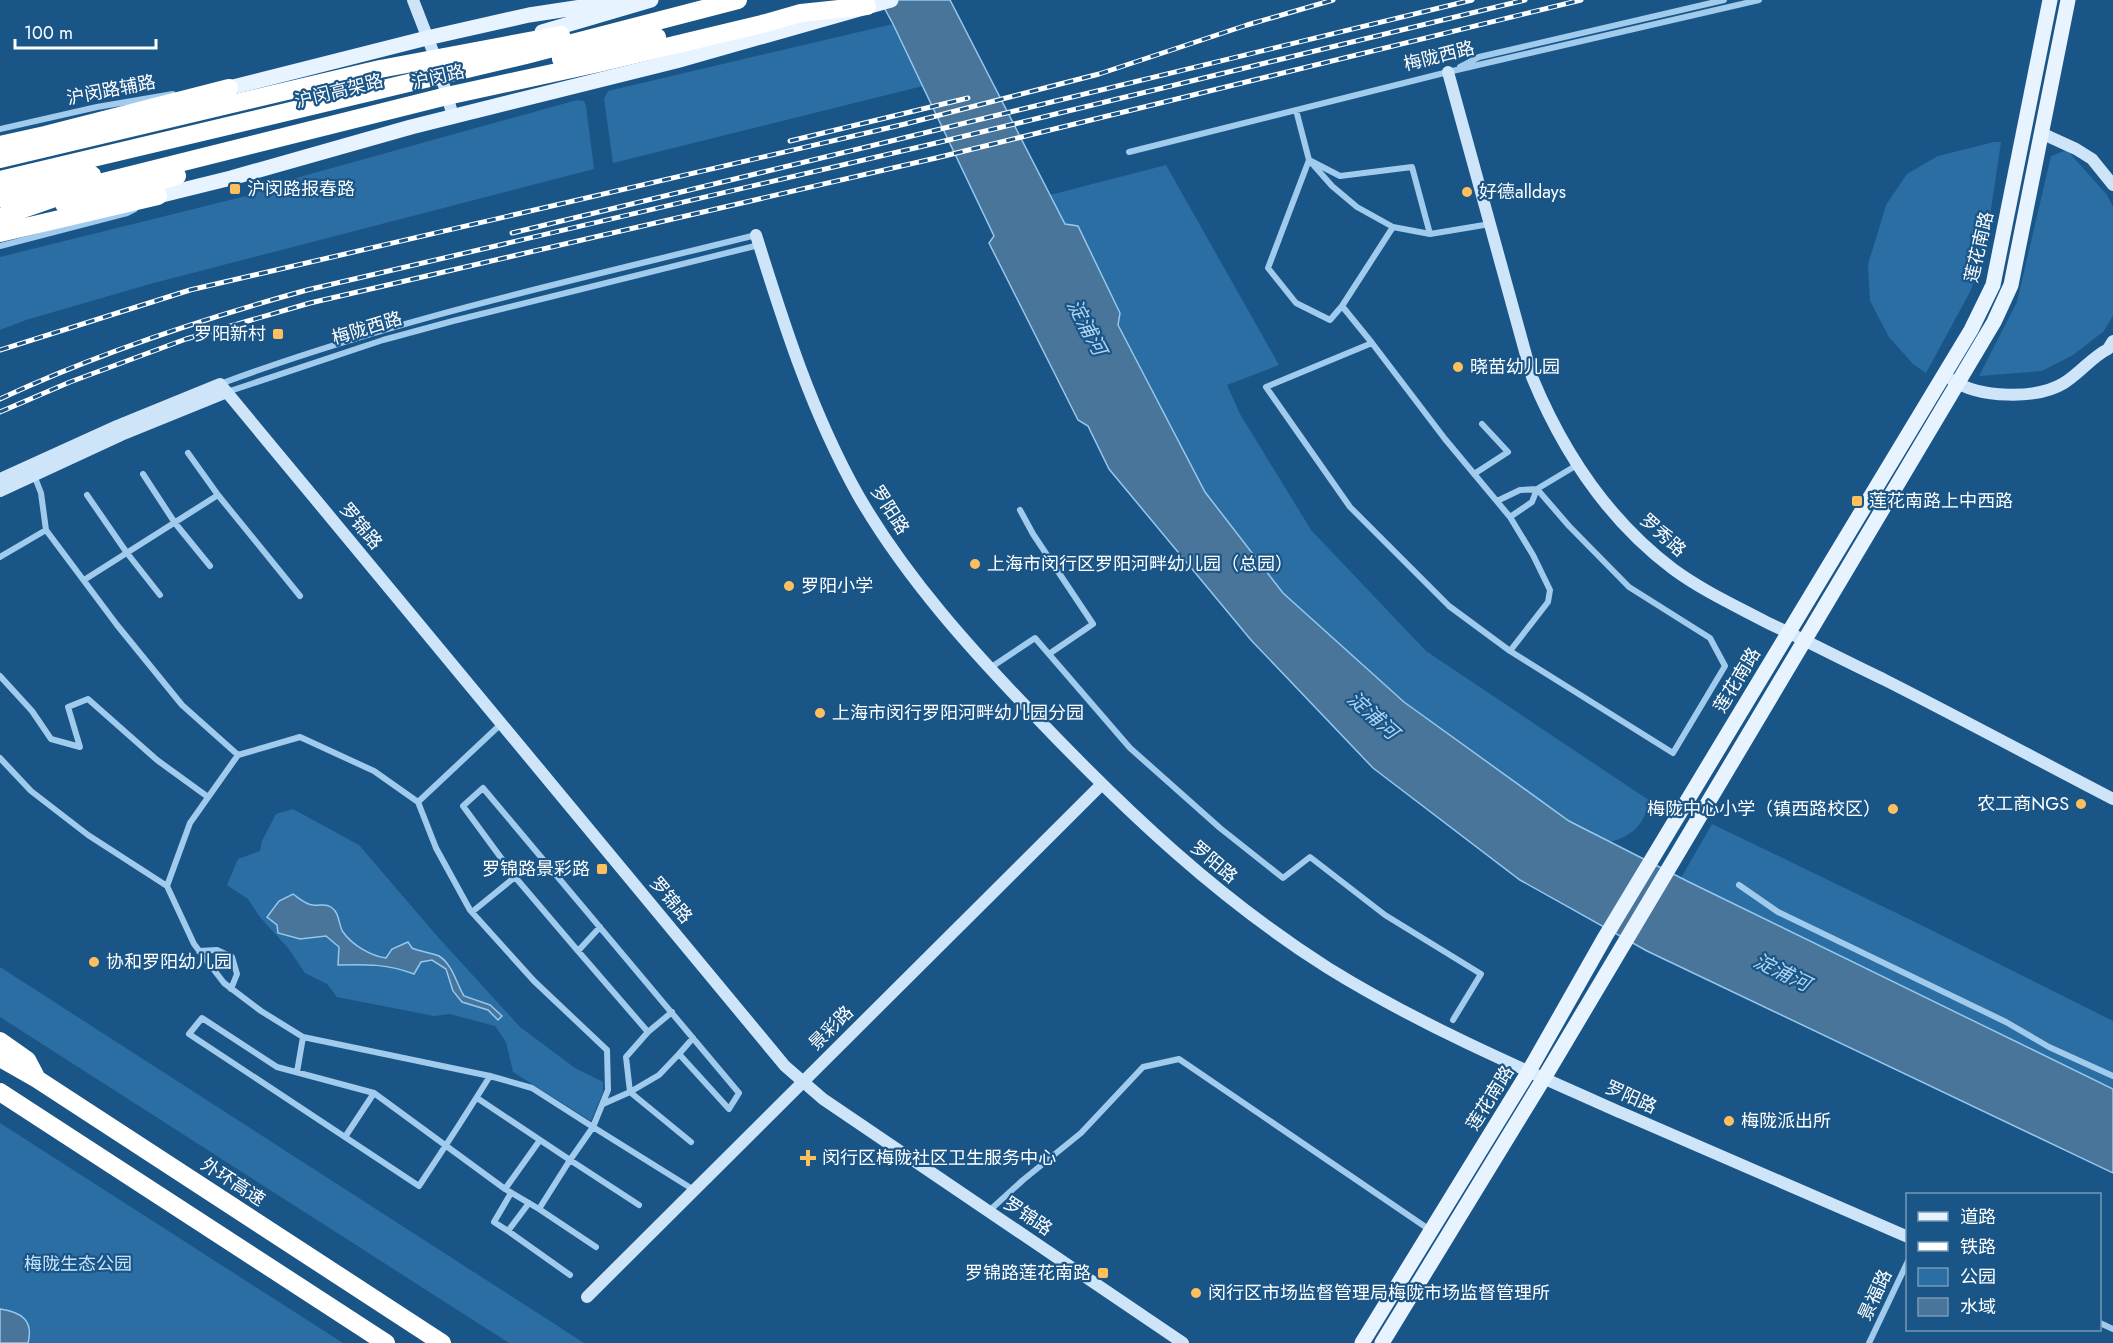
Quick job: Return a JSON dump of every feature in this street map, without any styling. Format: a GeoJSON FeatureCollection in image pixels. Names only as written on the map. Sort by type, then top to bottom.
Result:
{"type":"FeatureCollection","features":[{"type":"Feature","properties":{"kind":"highway","name":"沪闵高架路"},"geometry":{"type":"LineString","coordinates":[[708,16],[738,0]]}},
{"type":"Feature","properties":{"kind":"highway","name":"沪闵高架路"},"geometry":{"type":"LineString","coordinates":[[45,166],[126,158],[526,56],[708,16],[814,0]]}},
{"type":"Feature","properties":{"kind":"highway","name":"沪闵路"},"geometry":{"type":"LineString","coordinates":[[97,191],[447,96],[611,60],[801,13],[867,6]]}},
{"type":"Feature","properties":{"kind":"highway"},"geometry":{"type":"LineString","coordinates":[[0,200],[45,166],[116,131],[381,69],[708,16]]}},
{"type":"Feature","properties":{"kind":"highway"},"geometry":{"type":"LineString","coordinates":[[0,200],[136,187],[708,16]]}},
{"type":"Feature","properties":{"kind":"highway","name":"沪闵路"},"geometry":{"type":"LineString","coordinates":[[0,165],[45,166],[437,62]]}},
{"type":"Feature","properties":{"kind":"highway"},"geometry":{"type":"LineString","coordinates":[[0,145],[229,88]]}},
{"type":"Feature","properties":{"kind":"highway"},"geometry":{"type":"LineString","coordinates":[[0,150],[45,166]]}},
{"type":"Feature","properties":{"kind":"highway"},"geometry":{"type":"LineString","coordinates":[[0,159],[45,166]]}},
{"type":"Feature","properties":{"kind":"highway"},"geometry":{"type":"LineString","coordinates":[[0,178],[45,166]]}},
{"type":"Feature","properties":{"kind":"highway"},"geometry":{"type":"LineString","coordinates":[[0,233],[14,219],[97,191]]}},
{"type":"Feature","properties":{"kind":"highway"},"geometry":{"type":"LineString","coordinates":[[14,219],[158,196]]}},
{"type":"Feature","properties":{"kind":"highway"},"geometry":{"type":"LineString","coordinates":[[0,1041],[27,1060],[36,1079]]}},
{"type":"Feature","properties":{"kind":"highway","name":"外环高速"},"geometry":{"type":"LineString","coordinates":[[0,1058],[36,1079],[442,1343]]}},
{"type":"Feature","properties":{"kind":"highway"},"geometry":{"type":"LineString","coordinates":[[0,1092],[386,1343]]}},
{"type":"Feature","properties":{"kind":"main road"},"geometry":{"type":"LineString","coordinates":[[229,88],[529,15],[627,0]]}},
{"type":"Feature","properties":{"kind":"main road","name":"沪闵路"},"geometry":{"type":"LineString","coordinates":[[437,62],[651,0]]}},
{"type":"Feature","properties":{"kind":"main road","name":"沪闵路"},"geometry":{"type":"LineString","coordinates":[[867,6],[891,0]]}},
{"type":"Feature","properties":{"kind":"main road","name":"莲花南路"},"geometry":{"type":"LineString","coordinates":[[1362,1343],[1529,1071],[1605,937],[1971,330],[1993,285],[2050,0]]}},
{"type":"Feature","properties":{"kind":"main road","name":"莲花南路"},"geometry":{"type":"LineString","coordinates":[[1382,1343],[1622,948],[1994,322],[2011,285],[2068,0]]}},
{"type":"Feature","properties":{"kind":"main road"},"geometry":{"type":"LineString","coordinates":[[158,196],[453,116],[675,61],[867,6]]}},
{"type":"Feature","properties":{"kind":"street"},"geometry":{"type":"LineString","coordinates":[[413,0],[437,62],[453,116]]}},
{"type":"Feature","properties":{"kind":"street"},"geometry":{"type":"LineString","coordinates":[[1448,72],[1479,57],[1724,0]]}},
{"type":"Feature","properties":{"kind":"street","name":"梅陇西路"},"geometry":{"type":"LineString","coordinates":[[1129,152],[1448,72],[1759,0]]}},
{"type":"Feature","properties":{"kind":"street","name":"罗秀路"},"geometry":{"type":"LineString","coordinates":[[1448,72],[1532,377],[1549,417],[1577,465],[1621,522],[1647,548],[1673,569],[1724,600],[1918,697],[2113,799]]}},
{"type":"Feature","properties":{"kind":"street","name":"沪闵路辅路"},"geometry":{"type":"LineString","coordinates":[[0,129],[108,105],[200,89],[229,88]]}},
{"type":"Feature","properties":{"kind":"street"},"geometry":{"type":"LineString","coordinates":[[1296,110],[1309,160],[1332,186],[1357,207],[1393,227],[1430,234],[1490,224]]}},
{"type":"Feature","properties":{"kind":"street"},"geometry":{"type":"LineString","coordinates":[[2041,133],[2092,159],[2113,185]]}},
{"type":"Feature","properties":{"kind":"street"},"geometry":{"type":"LineString","coordinates":[[1309,160],[1340,176],[1412,167],[1430,234]]}},
{"type":"Feature","properties":{"kind":"street"},"geometry":{"type":"LineString","coordinates":[[1309,160],[1268,268],[1296,303],[1330,320],[1342,306],[1393,227]]}},
{"type":"Feature","properties":{"kind":"street"},"geometry":{"type":"LineString","coordinates":[[0,246],[127,213],[158,196]]}},
{"type":"Feature","properties":{"kind":"street","name":"梅陇西路"},"geometry":{"type":"LineString","coordinates":[[0,479],[117,426],[380,331],[645,263],[758,240]]}},
{"type":"Feature","properties":{"kind":"street","name":"梅陇西路"},"geometry":{"type":"LineString","coordinates":[[0,491],[224,388],[383,340],[648,272],[758,240]]}},
{"type":"Feature","properties":{"kind":"street","name":"罗阳路"},"geometry":{"type":"LineString","coordinates":[[758,240],[806,387],[828,437],[860,498],[903,563],[952,626],[990,669],[1101,785],[1215,888],[1274,932],[1331,969],[1397,1006],[1544,1078],[1906,1236]]}},
{"type":"Feature","properties":{"kind":"street"},"geometry":{"type":"LineString","coordinates":[[1342,306],[1510,517],[1533,555],[1550,590],[1548,602],[1510,651]]}},
{"type":"Feature","properties":{"kind":"street"},"geometry":{"type":"LineString","coordinates":[[1372,343],[1266,387],[1350,507],[1449,606],[1510,651],[1673,753],[1725,666],[1710,638],[1629,587],[1569,526],[1537,489]]}},
{"type":"Feature","properties":{"kind":"street"},"geometry":{"type":"LineString","coordinates":[[1944,375],[1957,384],[1988,393],[2029,394],[2062,384],[2112,347]]}},
{"type":"Feature","properties":{"kind":"street","name":"罗锦路"},"geometry":{"type":"LineString","coordinates":[[224,388],[785,1066],[802,1083],[1183,1343]]}},
{"type":"Feature","properties":{"kind":"street"},"geometry":{"type":"LineString","coordinates":[[1474,474],[1508,452],[1482,424]]}},
{"type":"Feature","properties":{"kind":"street"},"geometry":{"type":"LineString","coordinates":[[188,453],[218,495],[300,596]]}},
{"type":"Feature","properties":{"kind":"street"},"geometry":{"type":"LineString","coordinates":[[1497,501],[1520,490],[1537,489],[1577,465]]}},
{"type":"Feature","properties":{"kind":"street"},"geometry":{"type":"LineString","coordinates":[[143,474],[175,523],[210,566]]}},
{"type":"Feature","properties":{"kind":"street"},"geometry":{"type":"LineString","coordinates":[[34,475],[41,493],[46,530],[117,625],[182,705],[238,755]]}},
{"type":"Feature","properties":{"kind":"street"},"geometry":{"type":"LineString","coordinates":[[1510,517],[1532,502],[1537,489]]}},
{"type":"Feature","properties":{"kind":"street"},"geometry":{"type":"LineString","coordinates":[[87,495],[126,553],[160,595]]}},
{"type":"Feature","properties":{"kind":"street"},"geometry":{"type":"LineString","coordinates":[[84,580],[218,495]]}},
{"type":"Feature","properties":{"kind":"street"},"geometry":{"type":"LineString","coordinates":[[1020,510],[1033,534],[1094,624],[1049,654]]}},
{"type":"Feature","properties":{"kind":"street"},"geometry":{"type":"LineString","coordinates":[[0,557],[46,530]]}},
{"type":"Feature","properties":{"kind":"street"},"geometry":{"type":"LineString","coordinates":[[990,669],[1035,638],[1130,748],[1220,828],[1283,878],[1310,857],[1384,915],[1481,975],[1453,1020]]}},
{"type":"Feature","properties":{"kind":"street"},"geometry":{"type":"LineString","coordinates":[[0,676],[32,711],[51,739],[80,747],[68,707],[88,699],[157,760],[208,797]]}},
{"type":"Feature","properties":{"kind":"street"},"geometry":{"type":"LineString","coordinates":[[418,802],[501,724]]}},
{"type":"Feature","properties":{"kind":"street"},"geometry":{"type":"LineString","coordinates":[[167,886],[190,823],[238,755],[300,737],[374,771],[418,802],[436,849],[472,912],[534,981],[607,1050],[609,1090],[593,1127],[539,1209]]}},
{"type":"Feature","properties":{"kind":"street"},"geometry":{"type":"LineString","coordinates":[[0,758],[31,791],[55,810],[88,835],[167,886],[199,951],[224,983],[261,1011],[303,1036],[490,1076],[532,1088],[694,1191]]}},
{"type":"Feature","properties":{"kind":"street","name":"景彩路"},"geometry":{"type":"LineString","coordinates":[[587,1297],[1101,785]]}},
{"type":"Feature","properties":{"kind":"street"},"geometry":{"type":"LineString","coordinates":[[648,1032],[515,877],[463,806],[483,788],[739,1093],[729,1109],[679,1054]]}},
{"type":"Feature","properties":{"kind":"street"},"geometry":{"type":"LineString","coordinates":[[472,912],[515,877]]}},
{"type":"Feature","properties":{"kind":"street"},"geometry":{"type":"LineString","coordinates":[[1739,885],[1778,912],[2006,1022],[2049,1047],[2113,1076]]}},
{"type":"Feature","properties":{"kind":"street"},"geometry":{"type":"LineString","coordinates":[[578,951],[600,927]]}},
{"type":"Feature","properties":{"kind":"street"},"geometry":{"type":"LineString","coordinates":[[199,951],[217,950],[232,957],[237,974],[231,988]]}},
{"type":"Feature","properties":{"kind":"street"},"geometry":{"type":"LineString","coordinates":[[672,1012],[648,1032],[626,1057],[630,1092],[691,1142]]}},
{"type":"Feature","properties":{"kind":"street"},"geometry":{"type":"LineString","coordinates":[[490,1076],[477,1098],[446,1145],[419,1186],[189,1034],[202,1018],[277,1067],[374,1093],[446,1145],[508,1191],[596,1247]]}},
{"type":"Feature","properties":{"kind":"street"},"geometry":{"type":"LineString","coordinates":[[297,1072],[303,1036]]}},
{"type":"Feature","properties":{"kind":"street"},"geometry":{"type":"LineString","coordinates":[[602,1105],[659,1075],[693,1038]]}},
{"type":"Feature","properties":{"kind":"street"},"geometry":{"type":"LineString","coordinates":[[989,1211],[1080,1132],[1143,1067],[1179,1059],[1431,1231]]}},
{"type":"Feature","properties":{"kind":"street"},"geometry":{"type":"LineString","coordinates":[[345,1137],[374,1093]]}},
{"type":"Feature","properties":{"kind":"street"},"geometry":{"type":"LineString","coordinates":[[477,1098],[639,1205]]}},
{"type":"Feature","properties":{"kind":"street"},"geometry":{"type":"LineString","coordinates":[[540,1140],[508,1191],[494,1222],[570,1275]]}},
{"type":"Feature","properties":{"kind":"street"},"geometry":{"type":"LineString","coordinates":[[508,1231],[529,1203]]}},
{"type":"Feature","properties":{"kind":"street","name":"景福路"},"geometry":{"type":"LineString","coordinates":[[1869,1343],[1906,1264]]}},
{"type":"Feature","properties":{"kind":"green space"},"geometry":{"type":"Polygon","coordinates":[[[893,24],[923,86],[613,163],[604,99],[608,91],[893,24]]]}},
{"type":"Feature","properties":{"kind":"green space"},"geometry":{"type":"Polygon","coordinates":[[[577,100],[584,101],[586,106],[594,169],[150,284],[26,320],[0,330],[0,257],[250,195],[278,183],[577,100]]]}},
{"type":"Feature","properties":{"kind":"green space"},"geometry":{"type":"Polygon","coordinates":[[[2001,142],[1987,236],[1971,290],[1926,373],[1913,364],[1889,337],[1870,301],[1868,264],[1886,205],[1907,174],[1938,156],[2001,142]]]}},
{"type":"Feature","properties":{"kind":"green space"},"geometry":{"type":"Polygon","coordinates":[[[2067,150],[2107,195],[2113,207],[2113,316],[2104,331],[2073,355],[2042,371],[1979,376],[2017,302],[2051,156],[2067,150]]]}},
{"type":"Feature","properties":{"kind":"green space"},"geometry":{"type":"Polygon","coordinates":[[[1166,165],[1279,365],[1227,385],[1240,414],[1311,530],[1426,651],[1650,801],[1641,823],[1631,832],[1610,842],[1569,821],[1404,702],[1283,593],[1205,492],[1118,325],[1120,313],[1078,226],[1065,225],[1050,195],[1166,165]]]}},
{"type":"Feature","properties":{"kind":"green space"},"geometry":{"type":"Polygon","coordinates":[[[293,809],[359,845],[437,936],[520,1027],[575,1068],[603,1082],[603,1092],[591,1121],[513,1072],[506,1042],[495,1026],[450,1014],[434,1016],[337,997],[327,984],[305,973],[248,899],[227,885],[238,859],[260,851],[262,841],[276,814],[293,809]]]}},
{"type":"Feature","properties":{"kind":"green space"},"geometry":{"type":"Polygon","coordinates":[[[1712,824],[2113,1021],[2113,1089],[1681,878],[1712,824]]]}},
{"type":"Feature","properties":{"kind":"green space"},"geometry":{"type":"Polygon","coordinates":[[[0,967],[584,1343],[509,1343],[0,1017],[0,967]]]}},
{"type":"Feature","properties":{"kind":"green space","name":"梅陇生态公园"},"geometry":{"type":"Polygon","coordinates":[[[0,1123],[343,1343],[0,1343],[0,1123]]]}},
{"type":"Feature","properties":{"kind":"water","name":"淀浦河"},"geometry":{"type":"Polygon","coordinates":[[[880,0],[950,0],[1065,224],[1078,226],[1120,313],[1118,325],[1205,492],[1283,593],[1404,702],[1569,821],[2113,1089],[2113,1173],[1647,951],[1520,880],[1373,768],[1251,640],[1109,469],[1088,426],[1078,420],[989,243],[994,236],[880,0]]]}},
{"type":"Feature","properties":{"kind":"water"},"geometry":{"type":"Polygon","coordinates":[[[293,894],[308,904],[331,907],[336,912],[341,929],[347,937],[374,955],[386,958],[392,949],[408,942],[412,948],[439,956],[451,969],[464,996],[490,1005],[502,1016],[498,1020],[488,1010],[462,1002],[453,991],[446,969],[432,960],[421,962],[414,974],[377,965],[338,965],[339,947],[326,936],[300,939],[278,933],[277,925],[267,917],[279,901],[293,894]]]}},
{"type":"Feature","properties":{"kind":"water"},"geometry":{"type":"Polygon","coordinates":[[[0,1309],[14,1312],[24,1318],[29,1328],[28,1343],[0,1343],[0,1309]]]}},
{"type":"Feature","properties":{"kind":"railway"},"geometry":{"type":"LineString","coordinates":[[0,350],[190,290],[905,124],[1099,74],[1247,25],[1333,0]]}},
{"type":"Feature","properties":{"kind":"railway"},"geometry":{"type":"LineString","coordinates":[[512,233],[1472,0]]}},
{"type":"Feature","properties":{"kind":"railway"},"geometry":{"type":"LineString","coordinates":[[0,399],[37,382],[151,338],[307,290],[932,144],[1525,0]]}},
{"type":"Feature","properties":{"kind":"railway"},"geometry":{"type":"LineString","coordinates":[[0,412],[70,382],[186,339],[310,303],[936,158],[1581,0]]}},
{"type":"Feature","properties":{"kind":"railway"},"geometry":{"type":"LineString","coordinates":[[790,141],[968,98]]}},
{"type":"Feature","properties":{"kind":"place","name":"沪闵路报春路"},"geometry":{"type":"Point","coordinates":[235,189]}},
{"type":"Feature","properties":{"kind":"place","name":"好德alldays"},"geometry":{"type":"Point","coordinates":[1467,192]}},
{"type":"Feature","properties":{"kind":"place","name":"罗阳新村"},"geometry":{"type":"Point","coordinates":[278,334]}},
{"type":"Feature","properties":{"kind":"place","name":"晓苗幼儿园"},"geometry":{"type":"Point","coordinates":[1458,367]}},
{"type":"Feature","properties":{"kind":"place","name":"莲花南路上中西路"},"geometry":{"type":"Point","coordinates":[1857,501]}},
{"type":"Feature","properties":{"kind":"place","name":"上海市闵行区罗阳河畔幼儿园（总园）"},"geometry":{"type":"Point","coordinates":[975,564]}},
{"type":"Feature","properties":{"kind":"place","name":"罗阳小学"},"geometry":{"type":"Point","coordinates":[789,586]}},
{"type":"Feature","properties":{"kind":"place","name":"上海市闵行罗阳河畔幼儿园分园"},"geometry":{"type":"Point","coordinates":[820,713]}},
{"type":"Feature","properties":{"kind":"place","name":"农工商NGS"},"geometry":{"type":"Point","coordinates":[2081,804]}},
{"type":"Feature","properties":{"kind":"place","name":"梅陇中心小学（镇西路校区）"},"geometry":{"type":"Point","coordinates":[1893,809]}},
{"type":"Feature","properties":{"kind":"place","name":"罗锦路景彩路"},"geometry":{"type":"Point","coordinates":[602,869]}},
{"type":"Feature","properties":{"kind":"place","name":"协和罗阳幼儿园"},"geometry":{"type":"Point","coordinates":[94,962]}},
{"type":"Feature","properties":{"kind":"place","name":"梅陇派出所"},"geometry":{"type":"Point","coordinates":[1729,1121]}},
{"type":"Feature","properties":{"kind":"place","name":"闵行区梅陇社区卫生服务中心"},"geometry":{"type":"Point","coordinates":[808,1158]}},
{"type":"Feature","properties":{"kind":"place","name":"罗锦路莲花南路"},"geometry":{"type":"Point","coordinates":[1103,1273]}},
{"type":"Feature","properties":{"kind":"place","name":"闵行区市场监督管理局梅陇市场监督管理所"},"geometry":{"type":"Point","coordinates":[1196,1293]}}]}
